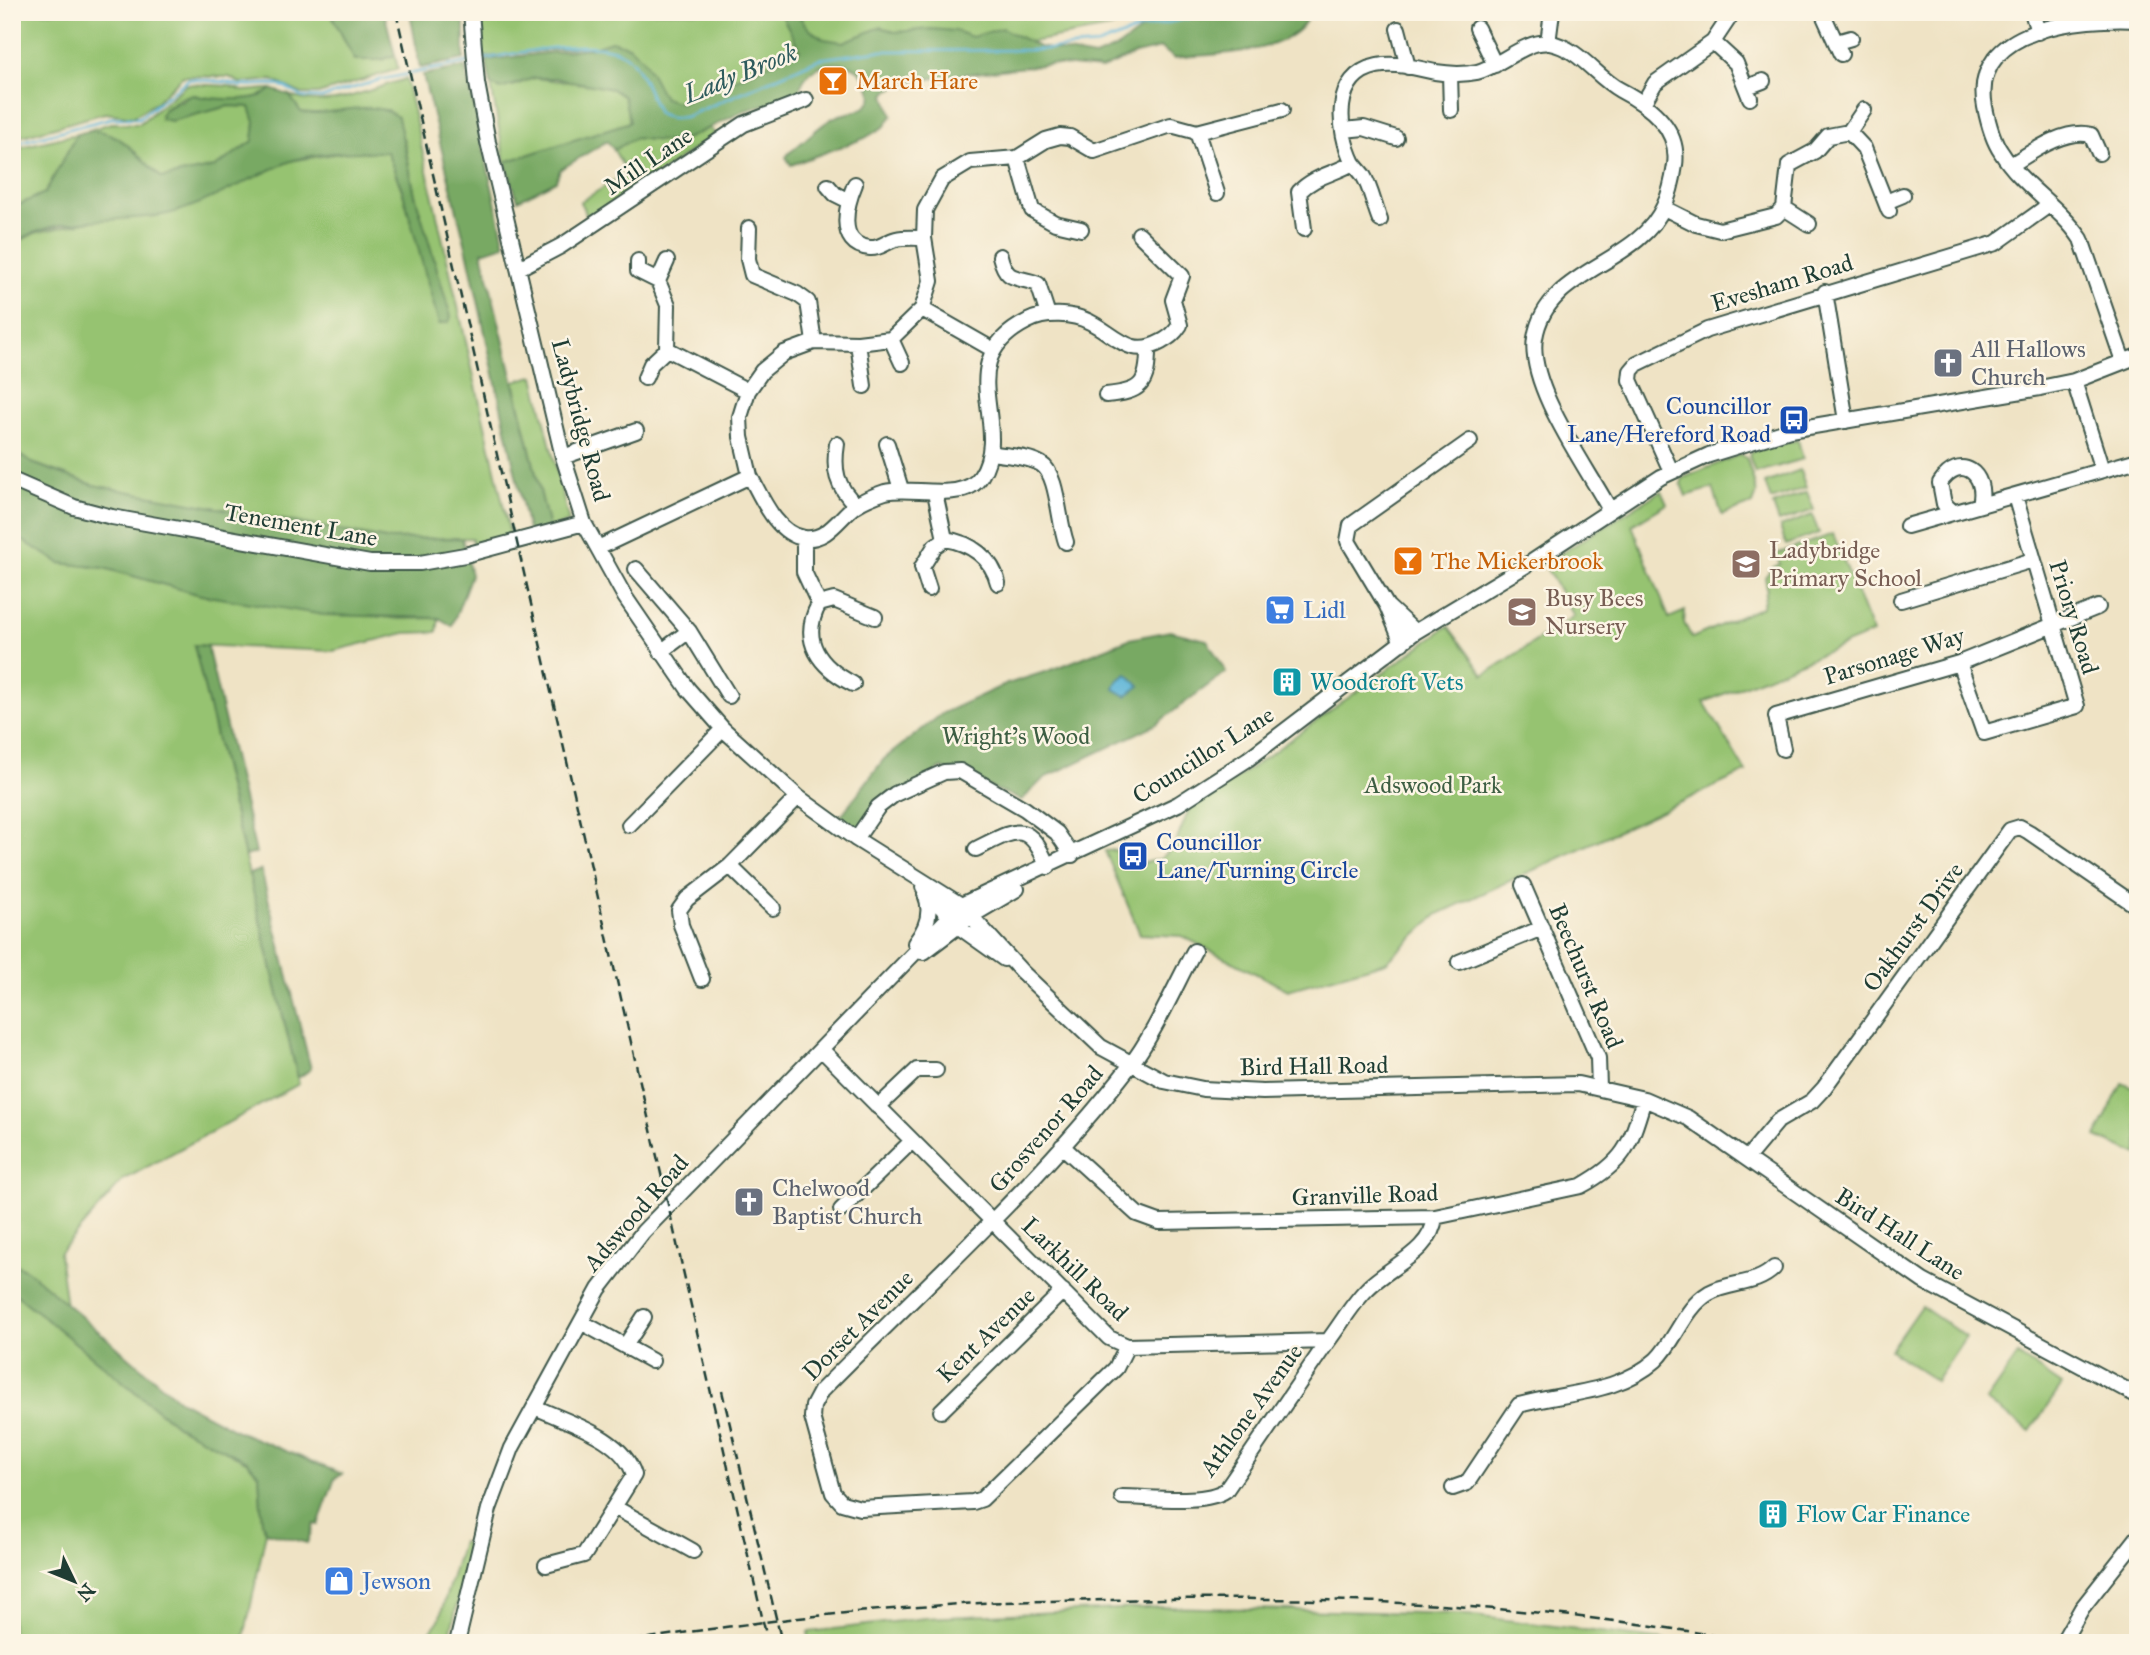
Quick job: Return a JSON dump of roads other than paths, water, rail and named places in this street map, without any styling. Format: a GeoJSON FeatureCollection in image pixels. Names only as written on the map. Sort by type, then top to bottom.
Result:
{"type":"FeatureCollection","features":[{"type":"Feature","properties":{"kind":"street","name":"Ladybridge Road"},"geometry":{"type":"LineString","coordinates":[[471,12],[477,83],[563,457],[584,523],[661,653],[723,729],[798,797],[856,839],[973,915]]}},
{"type":"Feature","properties":{"kind":"street"},"geometry":{"type":"LineString","coordinates":[[1548,43],[1552,12]]}},
{"type":"Feature","properties":{"kind":"street"},"geometry":{"type":"LineString","coordinates":[[1644,102],[1654,83],[1713,42],[1733,12]]}},
{"type":"Feature","properties":{"kind":"street"},"geometry":{"type":"LineString","coordinates":[[1822,12],[1843,45]]}},
{"type":"Feature","properties":{"kind":"street"},"geometry":{"type":"LineString","coordinates":[[2032,12],[2038,32]]}},
{"type":"Feature","properties":{"kind":"street"},"geometry":{"type":"LineString","coordinates":[[2123,361],[2081,239],[2071,225],[2011,166],[1995,142],[1981,87],[1997,53],[2012,42],[2069,24],[2138,20]]}},
{"type":"Feature","properties":{"kind":"street"},"geometry":{"type":"LineString","coordinates":[[1477,28],[1495,65]]}},
{"type":"Feature","properties":{"kind":"street"},"geometry":{"type":"LineString","coordinates":[[1398,29],[1408,67]]}},
{"type":"Feature","properties":{"kind":"street"},"geometry":{"type":"LineString","coordinates":[[1713,42],[1736,62],[1748,92],[1763,81]]}},
{"type":"Feature","properties":{"kind":"street"},"geometry":{"type":"LineString","coordinates":[[1380,220],[1364,176],[1353,163],[1344,131],[1341,101],[1353,78],[1380,65],[1450,74],[1476,72],[1528,48],[1548,43],[1576,55],[1616,88],[1644,102],[1663,121],[1676,155],[1664,208],[1627,248],[1571,283],[1549,302],[1538,320],[1534,341],[1534,365],[1545,394],[1610,510]]}},
{"type":"Feature","properties":{"kind":"street"},"geometry":{"type":"LineString","coordinates":[[1450,74],[1451,110]]}},
{"type":"Feature","properties":{"kind":"street","name":"Mill Lane"},"geometry":{"type":"LineString","coordinates":[[519,268],[561,246],[744,124],[806,100]]}},
{"type":"Feature","properties":{"kind":"street"},"geometry":{"type":"LineString","coordinates":[[1139,234],[1182,276],[1173,300],[1180,325],[1174,335],[1148,349],[1127,346],[1089,321],[1071,316],[1048,315],[1030,320],[1009,333],[992,349],[987,375],[991,453],[981,479],[968,487],[934,493],[901,489],[884,492],[856,505],[834,527],[818,536],[804,538],[791,533],[774,518],[750,475],[741,437],[740,416],[748,391],[772,361],[798,347],[814,342],[858,344],[891,339],[922,309],[931,281],[924,238],[925,211],[942,179],[970,162],[1017,158],[1046,139],[1060,136],[1070,137],[1094,151],[1171,125],[1197,132],[1282,110]]}},
{"type":"Feature","properties":{"kind":"street"},"geometry":{"type":"LineString","coordinates":[[1664,208],[1696,224],[1720,230],[1776,216],[1784,208],[1785,162],[1815,151],[1828,136],[1849,132],[1864,110]]}},
{"type":"Feature","properties":{"kind":"street"},"geometry":{"type":"LineString","coordinates":[[1344,131],[1364,128],[1396,138]]}},
{"type":"Feature","properties":{"kind":"street"},"geometry":{"type":"LineString","coordinates":[[1197,132],[1217,193]]}},
{"type":"Feature","properties":{"kind":"street"},"geometry":{"type":"LineString","coordinates":[[1849,132],[1864,148],[1887,206],[1903,195]]}},
{"type":"Feature","properties":{"kind":"street"},"geometry":{"type":"LineString","coordinates":[[2011,166],[2047,143],[2084,133],[2091,135],[2099,153]]}},
{"type":"Feature","properties":{"kind":"street"},"geometry":{"type":"LineString","coordinates":[[1017,158],[1032,210],[1055,223],[1081,229]]}},
{"type":"Feature","properties":{"kind":"street"},"geometry":{"type":"LineString","coordinates":[[1304,229],[1299,192],[1310,180],[1336,173],[1353,163]]}},
{"type":"Feature","properties":{"kind":"street"},"geometry":{"type":"LineString","coordinates":[[855,184],[847,200],[845,219],[851,237],[867,248],[897,239],[924,238]]}},
{"type":"Feature","properties":{"kind":"street"},"geometry":{"type":"LineString","coordinates":[[828,186],[835,194],[847,200]]}},
{"type":"Feature","properties":{"kind":"street","name":"Evesham Road"},"geometry":{"type":"LineString","coordinates":[[1671,471],[1630,380],[1634,367],[1707,330],[1825,292],[1996,243],[2049,205]]}},
{"type":"Feature","properties":{"kind":"street"},"geometry":{"type":"LineString","coordinates":[[1784,208],[1809,224]]}},
{"type":"Feature","properties":{"kind":"street"},"geometry":{"type":"LineString","coordinates":[[749,229],[748,259],[752,275],[797,294],[808,302],[814,342]]}},
{"type":"Feature","properties":{"kind":"street"},"geometry":{"type":"LineString","coordinates":[[638,261],[638,271],[658,281],[668,305],[667,349],[651,364],[645,378]]}},
{"type":"Feature","properties":{"kind":"street"},"geometry":{"type":"LineString","coordinates":[[658,281],[667,261]]}},
{"type":"Feature","properties":{"kind":"street"},"geometry":{"type":"LineString","coordinates":[[998,266],[1013,279],[1038,285],[1048,315]]}},
{"type":"Feature","properties":{"kind":"street"},"geometry":{"type":"LineString","coordinates":[[1825,292],[1846,421]]}},
{"type":"Feature","properties":{"kind":"street"},"geometry":{"type":"LineString","coordinates":[[922,309],[992,349]]}},
{"type":"Feature","properties":{"kind":"street"},"geometry":{"type":"LineString","coordinates":[[891,339],[902,363]]}},
{"type":"Feature","properties":{"kind":"street"},"geometry":{"type":"LineString","coordinates":[[858,344],[864,386]]}},
{"type":"Feature","properties":{"kind":"street"},"geometry":{"type":"LineString","coordinates":[[667,349],[748,391]]}},
{"type":"Feature","properties":{"kind":"street"},"geometry":{"type":"LineString","coordinates":[[1106,396],[1130,393],[1142,383],[1148,373],[1148,349]]}},
{"type":"Feature","properties":{"kind":"street","name":"Councillor Lane"},"geometry":{"type":"LineString","coordinates":[[961,905],[1048,867],[1178,804],[1248,759],[1415,632],[1530,563],[1671,471],[1759,438],[2074,381],[2138,356]]}},
{"type":"Feature","properties":{"kind":"street"},"geometry":{"type":"LineString","coordinates":[[2074,381],[2102,470]]}},
{"type":"Feature","properties":{"kind":"street"},"geometry":{"type":"LineString","coordinates":[[563,457],[636,431]]}},
{"type":"Feature","properties":{"kind":"street"},"geometry":{"type":"LineString","coordinates":[[1402,643],[1387,606],[1348,541],[1350,525],[1469,441]]}},
{"type":"Feature","properties":{"kind":"street"},"geometry":{"type":"LineString","coordinates":[[837,444],[833,467],[837,481],[843,494],[856,505]]}},
{"type":"Feature","properties":{"kind":"street"},"geometry":{"type":"LineString","coordinates":[[887,444],[901,489]]}},
{"type":"Feature","properties":{"kind":"street"},"geometry":{"type":"LineString","coordinates":[[991,453],[1031,460],[1041,464],[1050,473],[1056,484],[1058,520],[1066,542]]}},
{"type":"Feature","properties":{"kind":"street"},"geometry":{"type":"LineString","coordinates":[[1907,526],[2138,460]]}},
{"type":"Feature","properties":{"kind":"street"},"geometry":{"type":"LineString","coordinates":[[1953,512],[1944,504],[1940,483],[1946,473],[1957,467],[1970,469],[1978,478],[1983,493],[1980,504]]}},
{"type":"Feature","properties":{"kind":"street"},"geometry":{"type":"LineString","coordinates":[[598,548],[750,475]]}},
{"type":"Feature","properties":{"kind":"street","name":"Tenement Lane"},"geometry":{"type":"LineString","coordinates":[[12,480],[74,507],[112,517],[370,563],[420,563],[466,555],[584,523]]}},
{"type":"Feature","properties":{"kind":"street"},"geometry":{"type":"LineString","coordinates":[[934,493],[945,539]]}},
{"type":"Feature","properties":{"kind":"street","name":"Priory Road"},"geometry":{"type":"LineString","coordinates":[[1959,663],[1984,733],[2077,706],[2015,496]]}},
{"type":"Feature","properties":{"kind":"street"},"geometry":{"type":"LineString","coordinates":[[804,538],[804,572],[819,604]]}},
{"type":"Feature","properties":{"kind":"street"},"geometry":{"type":"LineString","coordinates":[[929,589],[922,567],[936,546],[945,539],[962,541],[989,561],[995,568],[998,583]]}},
{"type":"Feature","properties":{"kind":"street"},"geometry":{"type":"LineString","coordinates":[[1902,600],[2033,560]]}},
{"type":"Feature","properties":{"kind":"street"},"geometry":{"type":"LineString","coordinates":[[636,569],[689,631],[729,696]]}},
{"type":"Feature","properties":{"kind":"street"},"geometry":{"type":"LineString","coordinates":[[853,684],[832,673],[814,646],[811,618],[819,604],[834,600],[875,617]]}},
{"type":"Feature","properties":{"kind":"street"},"geometry":{"type":"LineString","coordinates":[[1387,606],[1415,632]]}},
{"type":"Feature","properties":{"kind":"street","name":"Parsonage Way"},"geometry":{"type":"LineString","coordinates":[[1783,749],[1776,716],[1959,663],[2098,607]]}},
{"type":"Feature","properties":{"kind":"street"},"geometry":{"type":"LineString","coordinates":[[661,653],[689,631]]}},
{"type":"Feature","properties":{"kind":"street"},"geometry":{"type":"LineString","coordinates":[[629,825],[723,729]]}},
{"type":"Feature","properties":{"kind":"street"},"geometry":{"type":"LineString","coordinates":[[856,839],[878,807],[895,794],[944,772],[960,771],[1025,809],[1079,852]]}},
{"type":"Feature","properties":{"kind":"street"},"geometry":{"type":"LineString","coordinates":[[702,979],[681,925],[679,910],[687,899],[730,866],[798,797]]}},
{"type":"Feature","properties":{"kind":"street","name":"Oakhurst Drive"},"geometry":{"type":"LineString","coordinates":[[1747,1158],[1778,1121],[1812,1101],[1824,1088],[2010,830],[2020,827],[2029,832],[2138,907]]}},
{"type":"Feature","properties":{"kind":"street"},"geometry":{"type":"LineString","coordinates":[[976,849],[1014,831],[1021,832],[1032,838],[1048,867]]}},
{"type":"Feature","properties":{"kind":"street","name":"Councillor Lane"},"geometry":{"type":"LineString","coordinates":[[973,915],[1079,852]]}},
{"type":"Feature","properties":{"kind":"street"},"geometry":{"type":"LineString","coordinates":[[730,866],[773,908]]}},
{"type":"Feature","properties":{"kind":"street","name":"Ladybridge Road"},"geometry":{"type":"LineString","coordinates":[[914,876],[954,922]]}},
{"type":"Feature","properties":{"kind":"street","name":"Adswood Road"},"geometry":{"type":"LineString","coordinates":[[457,1643],[492,1499],[512,1448],[599,1289],[643,1232],[886,980],[922,935],[928,920],[927,897],[914,876]]}},
{"type":"Feature","properties":{"kind":"street","name":"Beechurst Road"},"geometry":{"type":"LineString","coordinates":[[1523,885],[1598,1058],[1599,1087]]}},
{"type":"Feature","properties":{"kind":"street","name":"Adswood Road"},"geometry":{"type":"LineString","coordinates":[[954,922],[961,905]]}},
{"type":"Feature","properties":{"kind":"street","name":"Adswood Road"},"geometry":{"type":"LineString","coordinates":[[886,980],[954,922],[973,915]]}},
{"type":"Feature","properties":{"kind":"street","name":"Bird Hall Road"},"geometry":{"type":"LineString","coordinates":[[973,915],[1022,972],[1101,1047],[1164,1081],[1203,1089],[1277,1091],[1578,1084],[1643,1099]]}},
{"type":"Feature","properties":{"kind":"street","name":"Bird Hall Road"},"geometry":{"type":"LineString","coordinates":[[954,922],[1022,972]]}},
{"type":"Feature","properties":{"kind":"street"},"geometry":{"type":"LineString","coordinates":[[1459,962],[1542,928]]}},
{"type":"Feature","properties":{"kind":"street","name":"Grosvenor Road"},"geometry":{"type":"LineString","coordinates":[[994,1222],[1131,1065],[1194,951]]}},
{"type":"Feature","properties":{"kind":"street","name":"Larkhill Road"},"geometry":{"type":"LineString","coordinates":[[821,1049],[1109,1338],[1127,1346],[1328,1341]]}},
{"type":"Feature","properties":{"kind":"street"},"geometry":{"type":"LineString","coordinates":[[878,1107],[917,1070],[936,1070]]}},
{"type":"Feature","properties":{"kind":"street","name":"Bird Hall Lane"},"geometry":{"type":"LineString","coordinates":[[1643,1099],[1688,1118],[1923,1281],[2138,1396]]}},
{"type":"Feature","properties":{"kind":"street","name":"Granville Road"},"geometry":{"type":"LineString","coordinates":[[1062,1146],[1137,1214],[1159,1222],[1435,1217],[1581,1185],[1593,1179],[1619,1159],[1629,1147],[1643,1099]]}},
{"type":"Feature","properties":{"kind":"street"},"geometry":{"type":"LineString","coordinates":[[841,1210],[912,1141]]}},
{"type":"Feature","properties":{"kind":"street"},"geometry":{"type":"LineString","coordinates":[[1328,1341],[1367,1289],[1419,1248],[1434,1230],[1435,1217]]}},
{"type":"Feature","properties":{"kind":"street","name":"Dorset Avenue"},"geometry":{"type":"LineString","coordinates":[[994,1222],[821,1391],[813,1406],[812,1417],[826,1476],[833,1493],[842,1503],[860,1508],[888,1508],[982,1499],[1116,1368],[1127,1346]]}},
{"type":"Feature","properties":{"kind":"street"},"geometry":{"type":"LineString","coordinates":[[1453,1488],[1467,1483],[1519,1405],[1625,1381],[1657,1359],[1698,1301],[1711,1292],[1757,1280],[1774,1268]]}},
{"type":"Feature","properties":{"kind":"street","name":"Kent Avenue"},"geometry":{"type":"LineString","coordinates":[[941,1411],[1063,1292]]}},
{"type":"Feature","properties":{"kind":"street"},"geometry":{"type":"LineString","coordinates":[[625,1346],[644,1317]]}},
{"type":"Feature","properties":{"kind":"street"},"geometry":{"type":"LineString","coordinates":[[581,1322],[652,1361]]}},
{"type":"Feature","properties":{"kind":"street","name":"Athlone Avenue"},"geometry":{"type":"LineString","coordinates":[[1122,1497],[1202,1498],[1216,1496],[1226,1490],[1328,1341]]}},
{"type":"Feature","properties":{"kind":"street"},"geometry":{"type":"LineString","coordinates":[[535,1407],[618,1448],[630,1461],[634,1475],[583,1555],[546,1564]]}},
{"type":"Feature","properties":{"kind":"street"},"geometry":{"type":"LineString","coordinates":[[614,1507],[693,1551]]}},
{"type":"Feature","properties":{"kind":"street"},"geometry":{"type":"LineString","coordinates":[[2063,1643],[2082,1608],[2138,1537]]}},
{"type":"Feature","properties":{"kind":"water"},"geometry":{"type":"Polygon","coordinates":[[[1127,674],[1140,686],[1126,696],[1114,689],[1117,681],[1127,674]]]}},
{"type":"Feature","properties":{"kind":"waterway","name":"Lady Brook"},"geometry":{"type":"LineString","coordinates":[[479,60],[559,47],[602,47],[619,52],[635,65],[658,113],[670,118],[685,117],[819,59],[877,51],[1036,50],[1098,45],[1142,28],[1190,18],[1202,12]]}},
{"type":"Feature","properties":{"kind":"waterway","name":"Lady Brook"},"geometry":{"type":"LineString","coordinates":[[12,144],[111,118],[139,118],[189,79],[227,82],[240,86],[271,84],[285,87],[302,97],[321,98],[383,79],[469,62]]}},
{"type":"Feature","properties":{"kind":"railway"},"geometry":{"type":"LineString","coordinates":[[396,12],[768,1643]]}},
{"type":"Feature","properties":{"kind":"railway"},"geometry":{"type":"LineString","coordinates":[[722,1391],[782,1643]]}},
{"type":"Feature","properties":{"kind":"railway"},"geometry":{"type":"LineString","coordinates":[[618,1643],[853,1612],[1018,1602],[1162,1599],[1311,1600],[1460,1606],[1609,1620],[1757,1643]]}},
{"type":"Feature","properties":{"kind":"place","name":"March Hare"},"geometry":{"type":"Point","coordinates":[833,81]}},
{"type":"Feature","properties":{"kind":"place","name":"All Hallows Church"},"geometry":{"type":"Point","coordinates":[1948,363]}},
{"type":"Feature","properties":{"kind":"place","name":"Councillor Lane/Hereford Road"},"geometry":{"type":"Point","coordinates":[1794,420]}},
{"type":"Feature","properties":{"kind":"place","name":"The Mickerbrook"},"geometry":{"type":"Point","coordinates":[1408,561]}},
{"type":"Feature","properties":{"kind":"place","name":"Ladybridge Primary School"},"geometry":{"type":"Point","coordinates":[1746,564]}},
{"type":"Feature","properties":{"kind":"place","name":"Lidl"},"geometry":{"type":"Point","coordinates":[1280,610]}},
{"type":"Feature","properties":{"kind":"place","name":"Busy Bees Nursery"},"geometry":{"type":"Point","coordinates":[1522,612]}},
{"type":"Feature","properties":{"kind":"place","name":"Woodcroft Vets"},"geometry":{"type":"Point","coordinates":[1287,682]}},
{"type":"Feature","properties":{"kind":"place","name":"Councillor Lane/Turning Circle"},"geometry":{"type":"Point","coordinates":[1133,856]}},
{"type":"Feature","properties":{"kind":"place","name":"Chelwood Baptist Church"},"geometry":{"type":"Point","coordinates":[749,1202]}},
{"type":"Feature","properties":{"kind":"place","name":"Flow Car Finance"},"geometry":{"type":"Point","coordinates":[1773,1514]}},
{"type":"Feature","properties":{"kind":"place","name":"Jewson"},"geometry":{"type":"Point","coordinates":[339,1581]}},
{"type":"Feature","properties":{"kind":"park label","name":"Wright's Wood"},"geometry":{"type":"Point","coordinates":[1016,736]}},
{"type":"Feature","properties":{"kind":"park label","name":"Adswood Park"},"geometry":{"type":"Point","coordinates":[1433,785]}}]}
